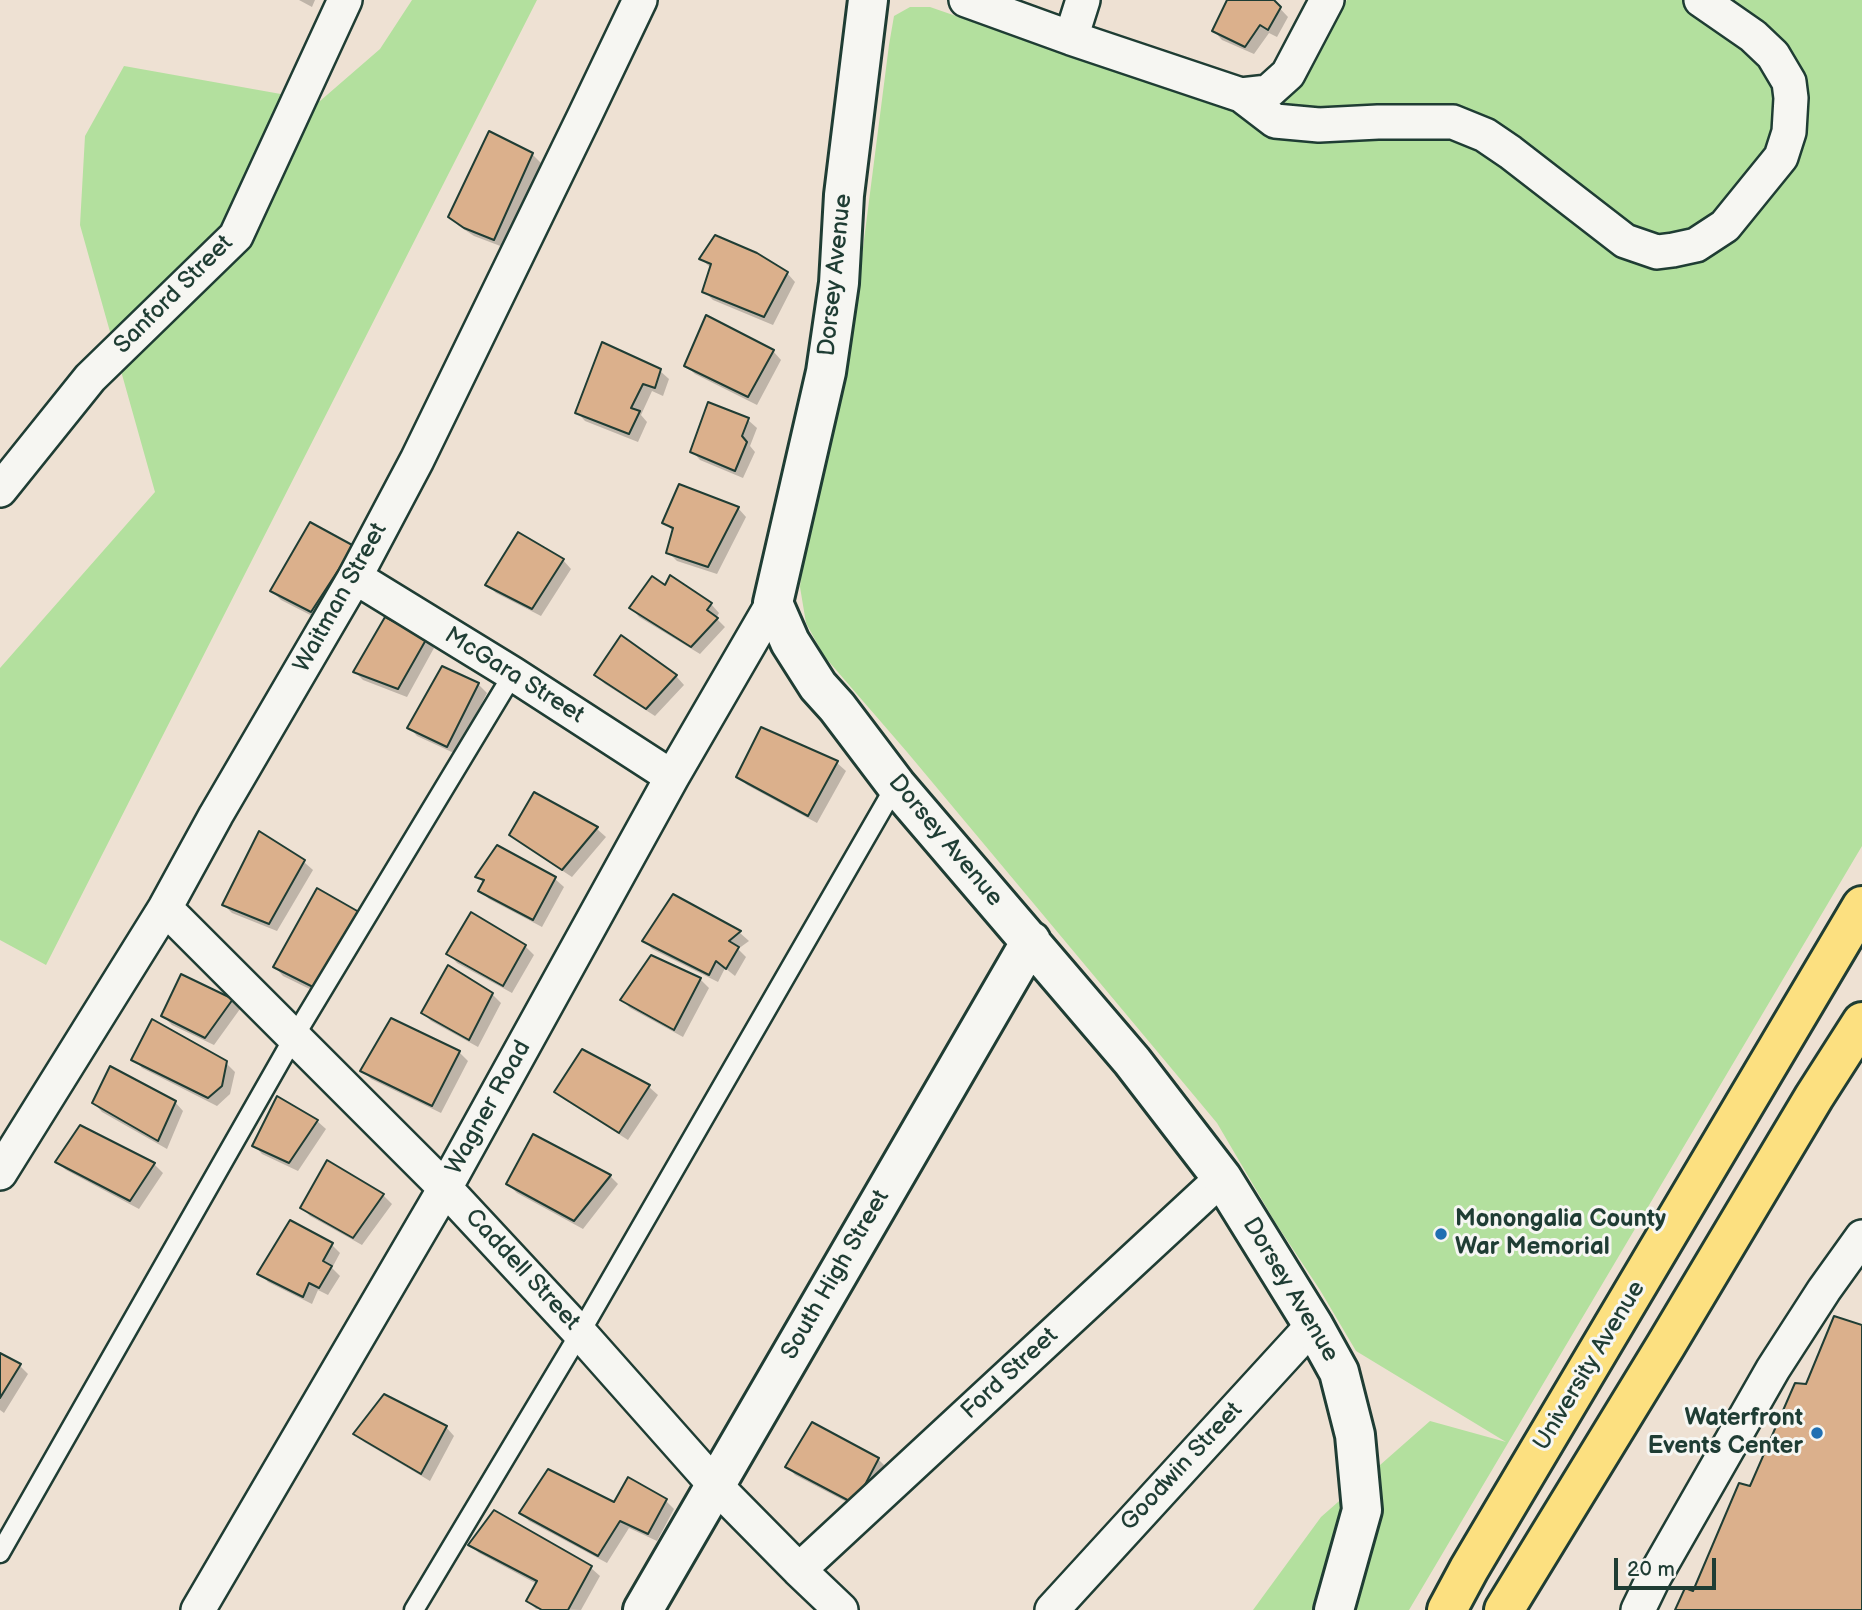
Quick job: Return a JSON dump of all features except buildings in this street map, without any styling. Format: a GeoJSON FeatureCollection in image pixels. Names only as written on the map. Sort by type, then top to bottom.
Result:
{"type":"FeatureCollection","features":[{"type":"Feature","properties":{"kind":"main road","name":"University Avenue"},"geometry":{"type":"LineString","coordinates":[[1447,1610],[1862,906]]}},
{"type":"Feature","properties":{"kind":"main road"},"geometry":{"type":"LineString","coordinates":[[1504,1610],[1862,1022]]}},
{"type":"Feature","properties":{"kind":"street","name":"Sanford Street"},"geometry":{"type":"LineString","coordinates":[[0,490],[90,378],[236,236],[345,0]]}},
{"type":"Feature","properties":{"kind":"street","name":"Waitman Street"},"geometry":{"type":"LineString","coordinates":[[0,1172],[165,908],[355,577],[417,460],[640,0]]}},
{"type":"Feature","properties":{"kind":"street","name":"Dorsey Avenue"},"geometry":{"type":"LineString","coordinates":[[868,0],[844,195],[839,283],[826,372],[773,603],[790,642],[818,686],[896,785],[1132,1060],[1222,1178],[1313,1325],[1339,1372],[1355,1435],[1362,1510],[1334,1610]]}},
{"type":"Feature","properties":{"kind":"street"},"geometry":{"type":"LineString","coordinates":[[967,0],[1071,38],[1254,93],[1275,121],[1319,125],[1453,122],[1485,135],[1510,152],[1625,241],[1657,252],[1696,245],[1725,226],[1781,157],[1789,132],[1789,82],[1773,55],[1753,36],[1701,0]]}},
{"type":"Feature","properties":{"kind":"street"},"geometry":{"type":"LineString","coordinates":[[1071,38],[1083,0]]}},
{"type":"Feature","properties":{"kind":"street"},"geometry":{"type":"LineString","coordinates":[[1254,93],[1288,74],[1327,0]]}},
{"type":"Feature","properties":{"kind":"street","name":"McGara Street"},"geometry":{"type":"LineString","coordinates":[[355,577],[673,776]]}},
{"type":"Feature","properties":{"kind":"street","name":"Wagner Road"},"geometry":{"type":"LineString","coordinates":[[198,1610],[445,1188],[673,776],[773,603]]}},
{"type":"Feature","properties":{"kind":"street","name":"Caddell Street"},"geometry":{"type":"LineString","coordinates":[[165,908],[445,1188],[580,1333],[715,1485],[841,1610]]}},
{"type":"Feature","properties":{"kind":"street","name":"South High Street"},"geometry":{"type":"LineString","coordinates":[[643,1610],[1031,941]]}},
{"type":"Feature","properties":{"kind":"street","name":"Ford Street"},"geometry":{"type":"LineString","coordinates":[[799,1570],[1222,1178]]}},
{"type":"Feature","properties":{"kind":"street"},"geometry":{"type":"LineString","coordinates":[[1638,1610],[1773,1369],[1862,1237]]}},
{"type":"Feature","properties":{"kind":"street","name":"Goodwin Street"},"geometry":{"type":"LineString","coordinates":[[1052,1610],[1313,1325]]}},
{"type":"Feature","properties":{"kind":"lane"},"geometry":{"type":"LineString","coordinates":[[0,1553],[294,1037],[513,674]]}},
{"type":"Feature","properties":{"kind":"lane"},"geometry":{"type":"LineString","coordinates":[[414,1610],[580,1333],[896,785]]}},
{"type":"Feature","properties":{"kind":"green space"},"geometry":{"type":"Polygon","coordinates":[[[412,0],[537,0],[46,965],[0,940],[0,668],[155,492],[80,225],[85,136],[124,66],[320,101],[380,49],[412,0]]]}},
{"type":"Feature","properties":{"kind":"green space"},"geometry":{"type":"Polygon","coordinates":[[[1347,0],[1862,0],[1862,846],[1409,1610],[1253,1610],[1321,1517],[1430,1421],[1506,1442],[1356,1351],[1217,1123],[824,656],[806,623],[800,587],[803,556],[830,444],[860,271],[894,16],[910,7],[930,7],[1207,103],[1240,111],[1272,107],[1294,92],[1347,0]]]}},
{"type":"Feature","properties":{"kind":"place","name":"Monongalia County War Memorial"},"geometry":{"type":"Point","coordinates":[1441,1234]}},
{"type":"Feature","properties":{"kind":"place","name":"Waterfront Events Center"},"geometry":{"type":"Point","coordinates":[1817,1433]}}]}
